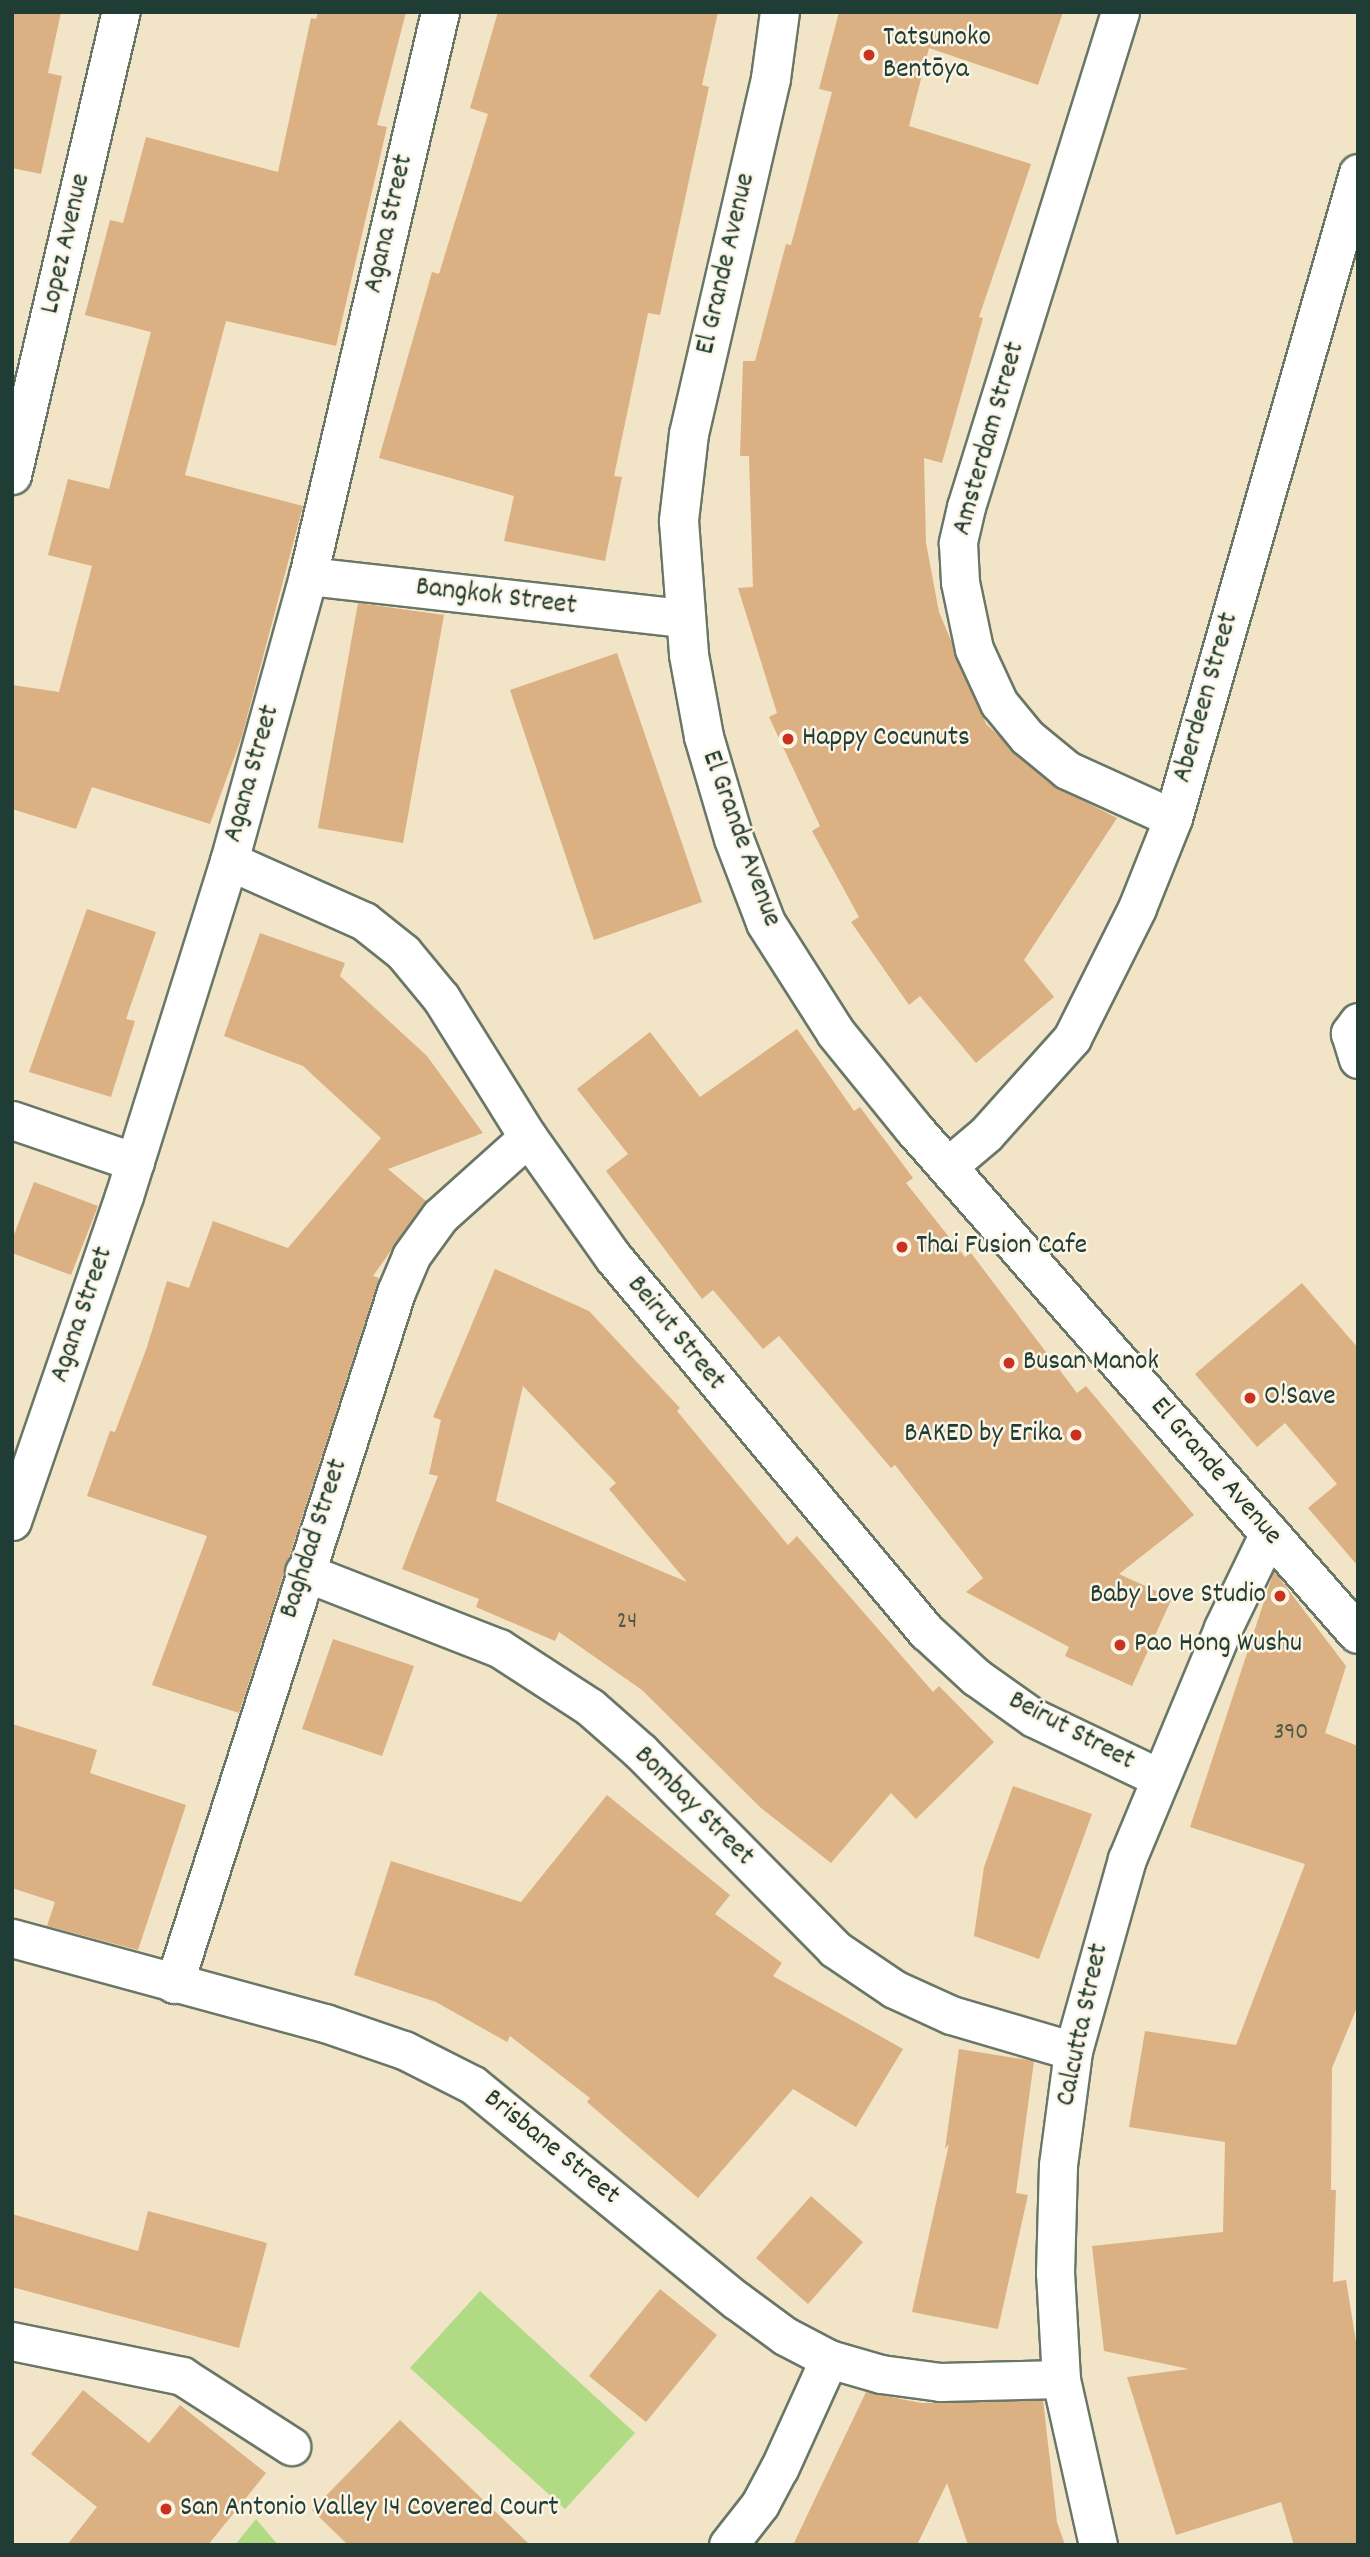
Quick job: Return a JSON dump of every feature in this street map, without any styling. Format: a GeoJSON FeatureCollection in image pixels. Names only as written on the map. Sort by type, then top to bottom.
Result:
{"type":"FeatureCollection","features":[{"type":"Feature","properties":{"kind":"street","name":"Lopez Avenue"},"geometry":{"type":"LineString","coordinates":[[12,475],[121,12]]}},
{"type":"Feature","properties":{"kind":"street","name":"Agana Street"},"geometry":{"type":"LineString","coordinates":[[12,1521],[135,1162],[229,861],[309,576],[440,12]]}},
{"type":"Feature","properties":{"kind":"street","name":"El Grande Avenue"},"geometry":{"type":"LineString","coordinates":[[780,12],[771,79],[689,434],[679,521],[683,618],[704,737],[766,923],[836,1033],[947,1167],[1358,1634]]}},
{"type":"Feature","properties":{"kind":"street","name":"Amsterdam Street"},"geometry":{"type":"LineString","coordinates":[[1120,12],[966,507],[958,543],[959,569],[974,649],[999,703],[1027,737],[1066,770],[1173,818]]}},
{"type":"Feature","properties":{"kind":"street","name":"Aberdeen Street"},"geometry":{"type":"LineString","coordinates":[[947,1167],[986,1134],[1072,1038],[1100,989],[1173,818],[1358,173]]}},
{"type":"Feature","properties":{"kind":"street","name":"Bangkok Street"},"geometry":{"type":"LineString","coordinates":[[309,576],[683,618]]}},
{"type":"Feature","properties":{"kind":"street","name":"Beirut Street"},"geometry":{"type":"LineString","coordinates":[[229,861],[364,921],[403,952],[441,998],[528,1137],[667,1326],[927,1632],[976,1677],[1034,1718],[1160,1778]]}},
{"type":"Feature","properties":{"kind":"street"},"geometry":{"type":"LineString","coordinates":[[1358,1022],[1350,1033],[1358,1059]]}},
{"type":"Feature","properties":{"kind":"street"},"geometry":{"type":"LineString","coordinates":[[12,1120],[135,1162]]}},
{"type":"Feature","properties":{"kind":"street","name":"Baghdad Street"},"geometry":{"type":"LineString","coordinates":[[174,1984],[304,1572],[411,1256],[440,1216],[528,1137]]}},
{"type":"Feature","properties":{"kind":"street","name":"Calcutta Street"},"geometry":{"type":"LineString","coordinates":[[1098,2545],[1061,2379],[1055,2273],[1058,2165],[1073,2051],[1127,1859],[1269,1533]]}},
{"type":"Feature","properties":{"kind":"street","name":"Bombay Street"},"geometry":{"type":"LineString","coordinates":[[304,1572],[499,1648],[590,1707],[641,1752],[835,1949],[894,1989],[951,2015],[1073,2051]]}},
{"type":"Feature","properties":{"kind":"street","name":"Brisbane Street"},"geometry":{"type":"LineString","coordinates":[[12,1938],[325,2023],[404,2050],[473,2085],[736,2300],[785,2336],[829,2359],[881,2374],[940,2382],[1061,2379]]}},
{"type":"Feature","properties":{"kind":"street"},"geometry":{"type":"LineString","coordinates":[[17,2349],[182,2376],[291,2446]]}},
{"type":"Feature","properties":{"kind":"street"},"geometry":{"type":"LineString","coordinates":[[728,2545],[766,2492],[829,2359]]}},
{"type":"Feature","properties":{"kind":"green space"},"geometry":{"type":"Polygon","coordinates":[[[480,2291],[635,2433],[565,2509],[410,2368],[480,2291]]]}},
{"type":"Feature","properties":{"kind":"green space"},"geometry":{"type":"Polygon","coordinates":[[[256,2519],[278,2545],[235,2545],[256,2519]]]}},
{"type":"Feature","properties":{"kind":"building"},"geometry":{"type":"Polygon","coordinates":[[[12,12],[61,12],[48,73],[62,76],[41,174],[12,168],[12,12]]]}},
{"type":"Feature","properties":{"kind":"building"},"geometry":{"type":"Polygon","coordinates":[[[318,12],[406,12],[377,125],[387,127],[336,346],[226,321],[185,475],[303,506],[242,736],[210,824],[92,787],[76,829],[12,809],[12,685],[59,692],[92,566],[48,555],[68,479],[109,489],[151,332],[85,315],[110,220],[123,223],[146,137],[278,172],[311,18],[316,19],[318,12]]]}},
{"type":"Feature","properties":{"kind":"building"},"geometry":{"type":"Polygon","coordinates":[[[498,12],[718,12],[702,85],[709,87],[660,315],[648,313],[614,476],[622,477],[605,561],[504,541],[514,496],[379,458],[432,272],[439,274],[488,114],[470,108],[498,12]]]}},
{"type":"Feature","properties":{"kind":"building"},"geometry":{"type":"Polygon","coordinates":[[[839,12],[1063,12],[1038,85],[929,48],[909,126],[1031,164],[979,317],[983,318],[942,463],[924,458],[926,543],[939,612],[986,724],[1054,786],[1117,818],[1024,960],[1054,997],[976,1063],[920,996],[909,1005],[851,922],[859,917],[812,831],[820,826],[769,717],[777,713],[738,588],[753,587],[749,456],[740,456],[743,361],[755,361],[786,244],[791,245],[832,92],[819,89],[839,12]]]}},
{"type":"Feature","properties":{"kind":"building"},"geometry":{"type":"Polygon","coordinates":[[[358,603],[444,615],[403,843],[318,828],[358,603]]]}},
{"type":"Feature","properties":{"kind":"building"},"geometry":{"type":"Polygon","coordinates":[[[617,653],[702,902],[594,940],[510,690],[617,653]]]}},
{"type":"Feature","properties":{"kind":"building"},"geometry":{"type":"Polygon","coordinates":[[[87,909],[156,932],[126,1019],[135,1021],[111,1097],[29,1072],[87,909]]]}},
{"type":"Feature","properties":{"kind":"building"},"geometry":{"type":"Polygon","coordinates":[[[260,933],[345,963],[340,976],[427,1056],[483,1133],[388,1169],[426,1201],[373,1276],[379,1278],[239,1713],[152,1685],[207,1536],[87,1496],[110,1431],[115,1432],[147,1347],[167,1281],[189,1288],[213,1221],[288,1248],[381,1138],[303,1066],[224,1036],[260,933]]]}},
{"type":"Feature","properties":{"kind":"building"},"geometry":{"type":"Polygon","coordinates":[[[797,1029],[854,1111],[860,1107],[913,1178],[906,1183],[965,1257],[971,1253],[1077,1393],[1086,1386],[1194,1515],[1119,1574],[1172,1598],[1132,1686],[1065,1656],[1069,1647],[966,1592],[983,1578],[895,1465],[891,1468],[779,1336],[763,1349],[713,1290],[702,1299],[606,1171],[628,1154],[577,1089],[650,1032],[700,1097],[797,1029]]]}},
{"type":"Feature","properties":{"kind":"building"},"geometry":{"type":"Polygon","coordinates":[[[34,1182],[98,1206],[71,1275],[12,1253],[12,1240],[34,1182]]]}},
{"type":"Feature","properties":{"kind":"building"},"geometry":{"type":"Polygon","coordinates":[[[495,1269],[589,1311],[680,1408],[677,1411],[788,1545],[797,1536],[933,1692],[939,1686],[994,1742],[916,1819],[891,1793],[831,1863],[761,1808],[642,1690],[559,1632],[555,1641],[476,1607],[479,1599],[402,1569],[438,1476],[429,1474],[441,1420],[433,1417],[495,1269]],[[523,1386],[496,1501],[687,1582],[609,1489],[616,1483],[523,1386]]]}},
{"type":"Feature","properties":{"kind":"building"},"geometry":{"type":"Polygon","coordinates":[[[1302,1283],[1358,1348],[1358,1566],[1308,1508],[1337,1484],[1285,1423],[1257,1447],[1195,1374],[1302,1283]]]}},
{"type":"Feature","properties":{"kind":"building"},"geometry":{"type":"Polygon","coordinates":[[[1274,1571],[1346,1666],[1325,1733],[1358,1746],[1358,2005],[1332,2068],[1331,2190],[1336,2190],[1333,2282],[1346,2280],[1358,2354],[1358,2545],[1294,2545],[1281,2502],[1176,2535],[1127,2377],[1189,2369],[1104,2351],[1092,2246],[1223,2232],[1225,2142],[1129,2127],[1145,2031],[1236,2045],[1305,1864],[1190,1827],[1274,1571]]]}},
{"type":"Feature","properties":{"kind":"building"},"geometry":{"type":"Polygon","coordinates":[[[333,1639],[414,1666],[382,1756],[302,1729],[333,1639]]]}},
{"type":"Feature","properties":{"kind":"building"},"geometry":{"type":"Polygon","coordinates":[[[12,1724],[97,1750],[90,1773],[186,1805],[138,1950],[47,1926],[55,1902],[12,1888],[12,1724]]]}},
{"type":"Feature","properties":{"kind":"building"},"geometry":{"type":"Polygon","coordinates":[[[1013,1786],[1092,1814],[1039,1959],[974,1936],[984,1867],[1013,1786]]]}},
{"type":"Feature","properties":{"kind":"building"},"geometry":{"type":"Polygon","coordinates":[[[607,1795],[730,1895],[715,1914],[782,1963],[773,1976],[903,2049],[856,2127],[793,2089],[698,2198],[587,2102],[590,2098],[510,2036],[507,2042],[436,2002],[354,1975],[391,1861],[521,1902],[607,1795]]]}},
{"type":"Feature","properties":{"kind":"building"},"geometry":{"type":"Polygon","coordinates":[[[959,2049],[1034,2061],[1016,2193],[1028,2195],[998,2329],[912,2312],[949,2144],[945,2149],[959,2049]]]}},
{"type":"Feature","properties":{"kind":"building"},"geometry":{"type":"Polygon","coordinates":[[[811,2196],[863,2242],[808,2304],[756,2258],[811,2196]]]}},
{"type":"Feature","properties":{"kind":"building"},"geometry":{"type":"Polygon","coordinates":[[[148,2211],[267,2243],[239,2348],[12,2287],[12,2214],[138,2251],[148,2211]]]}},
{"type":"Feature","properties":{"kind":"building"},"geometry":{"type":"Polygon","coordinates":[[[660,2289],[717,2335],[646,2422],[589,2376],[660,2289]]]}},
{"type":"Feature","properties":{"kind":"building","name":"San Antonio Valley 14 Covered Court"},"geometry":{"type":"Polygon","coordinates":[[[83,2390],[149,2443],[180,2405],[266,2473],[208,2545],[67,2545],[97,2507],[31,2454],[83,2390]]]}},
{"type":"Feature","properties":{"kind":"building"},"geometry":{"type":"Polygon","coordinates":[[[866,2392],[921,2403],[1043,2400],[1057,2522],[1065,2545],[968,2545],[947,2483],[917,2545],[793,2545],[866,2392]]]}},
{"type":"Feature","properties":{"kind":"building"},"geometry":{"type":"Polygon","coordinates":[[[400,2420],[530,2545],[348,2545],[312,2510],[400,2420]]]}},
{"type":"Feature","properties":{"kind":"place","name":"Tatsunoko Bentōya"},"geometry":{"type":"Point","coordinates":[869,55]}},
{"type":"Feature","properties":{"kind":"place","name":"Happy Cocunuts"},"geometry":{"type":"Point","coordinates":[788,739]}},
{"type":"Feature","properties":{"kind":"place","name":"Thai Fusion Cafe"},"geometry":{"type":"Point","coordinates":[902,1247]}},
{"type":"Feature","properties":{"kind":"place","name":"Busan Manok"},"geometry":{"type":"Point","coordinates":[1009,1363]}},
{"type":"Feature","properties":{"kind":"place","name":"O!Save"},"geometry":{"type":"Point","coordinates":[1250,1398]}},
{"type":"Feature","properties":{"kind":"place","name":"BAKED by Erika"},"geometry":{"type":"Point","coordinates":[1076,1435]}},
{"type":"Feature","properties":{"kind":"place","name":"Baby Love Studio"},"geometry":{"type":"Point","coordinates":[1280,1596]}},
{"type":"Feature","properties":{"kind":"place","name":"Pao Hong Wushu"},"geometry":{"type":"Point","coordinates":[1120,1645]}},
{"type":"Feature","properties":{"kind":"place","name":"San Antonio Valley 14 Covered Court"},"geometry":{"type":"Point","coordinates":[166,2509]}}]}
